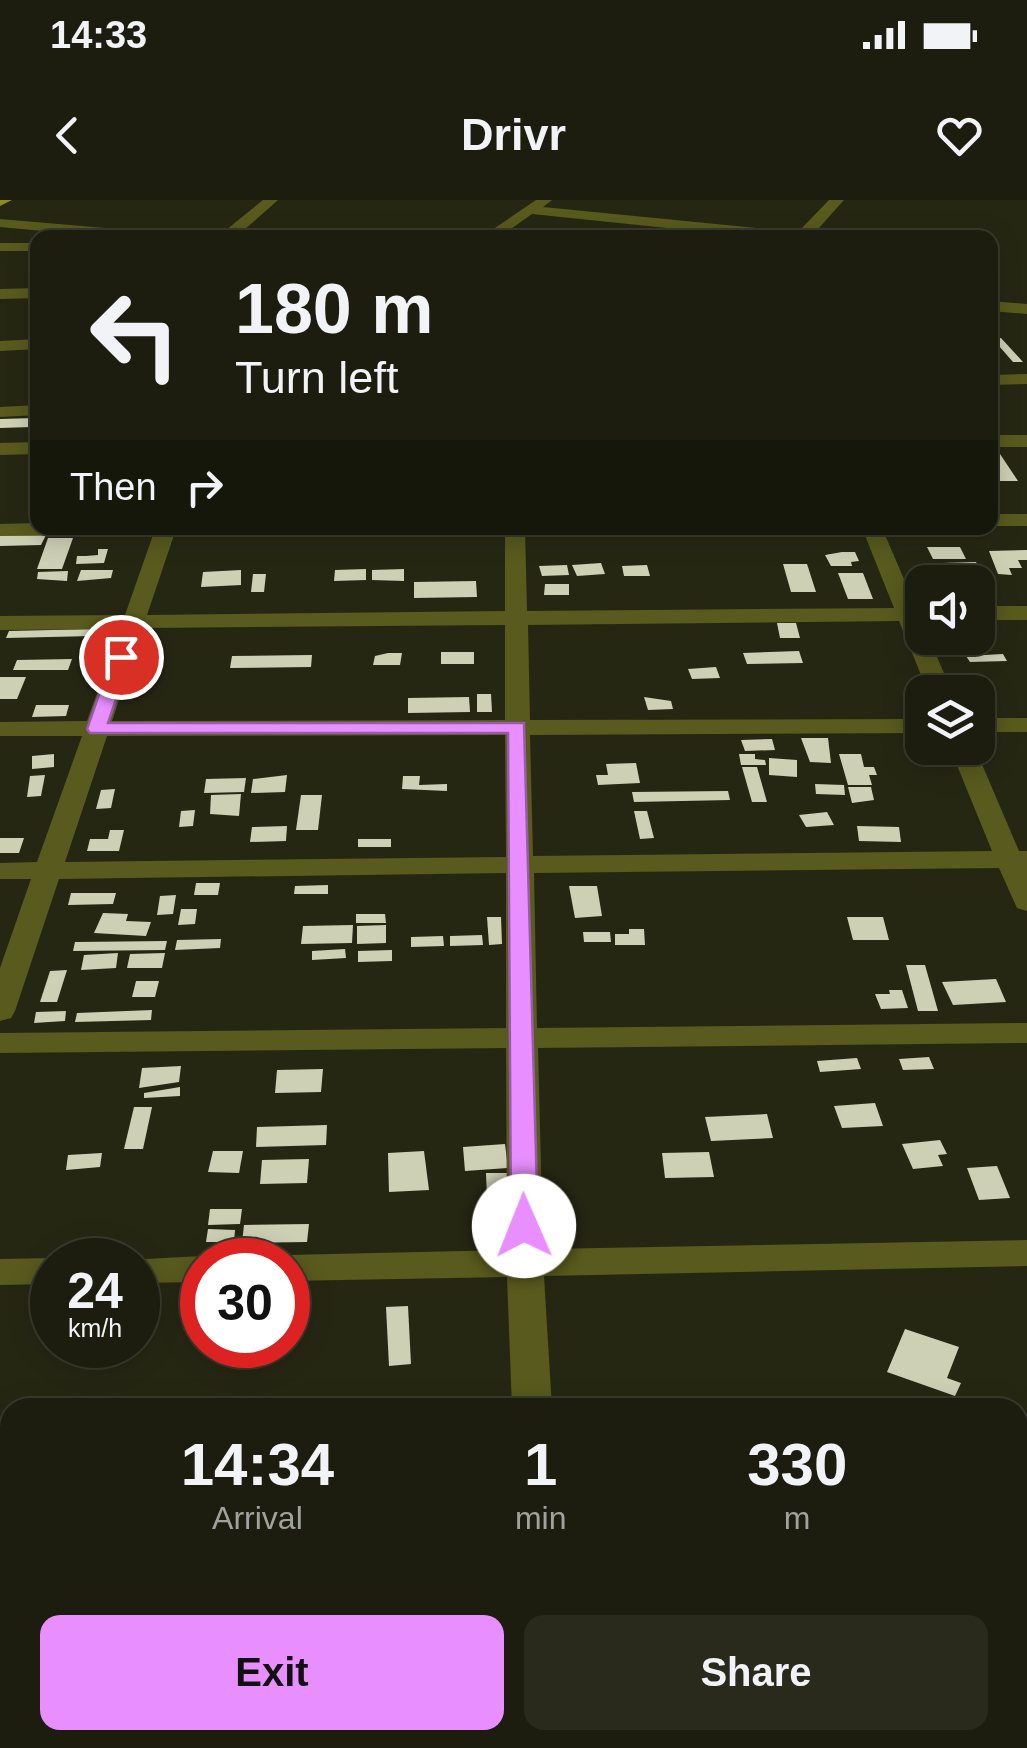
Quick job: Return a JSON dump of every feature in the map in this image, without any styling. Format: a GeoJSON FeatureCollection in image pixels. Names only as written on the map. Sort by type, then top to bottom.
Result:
{"type":"FeatureCollection","features":[{"type":"Feature","properties":{"kind":"street"},"geometry":{"type":"LineString","coordinates":[[234,230],[271,200]]}},
{"type":"Feature","properties":{"kind":"street"},"geometry":{"type":"LineString","coordinates":[[499,230],[545,200]]}},
{"type":"Feature","properties":{"kind":"street"},"geometry":{"type":"LineString","coordinates":[[808,230],[837,200]]}},
{"type":"Feature","properties":{"kind":"street"},"geometry":{"type":"LineString","coordinates":[[530,210],[731,230]]}},
{"type":"Feature","properties":{"kind":"street"},"geometry":{"type":"LineString","coordinates":[[242,221],[283,230]]}},
{"type":"Feature","properties":{"kind":"street"},"geometry":{"type":"LineString","coordinates":[[0,223],[82,230]]}},
{"type":"Feature","properties":{"kind":"street"},"geometry":{"type":"LineString","coordinates":[[0,247],[30,247]]}},
{"type":"Feature","properties":{"kind":"street"},"geometry":{"type":"LineString","coordinates":[[0,294],[30,293]]}},
{"type":"Feature","properties":{"kind":"street"},"geometry":{"type":"LineString","coordinates":[[998,307],[1027,309]]}},
{"type":"Feature","properties":{"kind":"street"},"geometry":{"type":"LineString","coordinates":[[998,318],[1027,317]]}},
{"type":"Feature","properties":{"kind":"street"},"geometry":{"type":"LineString","coordinates":[[0,346],[30,344]]}},
{"type":"Feature","properties":{"kind":"street"},"geometry":{"type":"LineString","coordinates":[[998,380],[1027,379]]}},
{"type":"Feature","properties":{"kind":"street"},"geometry":{"type":"LineString","coordinates":[[0,412],[30,410]]}},
{"type":"Feature","properties":{"kind":"street"},"geometry":{"type":"LineString","coordinates":[[998,441],[1027,440]]}},
{"type":"Feature","properties":{"kind":"street"},"geometry":{"type":"LineString","coordinates":[[0,448],[30,448]]}},
{"type":"Feature","properties":{"kind":"street"},"geometry":{"type":"LineString","coordinates":[[998,520],[1027,520]]}},
{"type":"Feature","properties":{"kind":"street"},"geometry":{"type":"LineString","coordinates":[[0,530],[30,530]]}},
{"type":"Feature","properties":{"kind":"street"},"geometry":{"type":"LineString","coordinates":[[0,1011],[164,535]]}},
{"type":"Feature","properties":{"kind":"street"},"geometry":{"type":"LineString","coordinates":[[515,535],[525,1264],[532,1398]]}},
{"type":"Feature","properties":{"kind":"street"},"geometry":{"type":"LineString","coordinates":[[876,535],[905,594]]}},
{"type":"Feature","properties":{"kind":"street"},"geometry":{"type":"LineString","coordinates":[[995,613],[1027,613]]}},
{"type":"Feature","properties":{"kind":"street"},"geometry":{"type":"LineString","coordinates":[[0,622],[905,614]]}},
{"type":"Feature","properties":{"kind":"street"},"geometry":{"type":"LineString","coordinates":[[995,726],[1027,725]]}},
{"type":"Feature","properties":{"kind":"street"},"geometry":{"type":"LineString","coordinates":[[0,729],[905,726]]}},
{"type":"Feature","properties":{"kind":"street"},"geometry":{"type":"LineString","coordinates":[[971,765],[1018,859],[1027,902]]}},
{"type":"Feature","properties":{"kind":"street"},"geometry":{"type":"LineString","coordinates":[[0,871],[1018,859]]}},
{"type":"Feature","properties":{"kind":"street"},"geometry":{"type":"LineString","coordinates":[[0,1042],[1027,1033]]}},
{"type":"Feature","properties":{"kind":"street"},"geometry":{"type":"LineString","coordinates":[[310,1268],[1027,1253]]}},
{"type":"Feature","properties":{"kind":"street"},"geometry":{"type":"LineString","coordinates":[[0,1272],[30,1271]]}},
{"type":"Feature","properties":{"kind":"building"},"geometry":{"type":"Polygon","coordinates":[[[998,338],[1023,362],[1013,362],[998,345],[998,338]]]}},
{"type":"Feature","properties":{"kind":"building"},"geometry":{"type":"Polygon","coordinates":[[[30,418],[30,427],[0,428],[0,419],[30,418]]]}},
{"type":"Feature","properties":{"kind":"building"},"geometry":{"type":"Polygon","coordinates":[[[998,454],[1000,454],[1018,481],[998,481],[998,454]]]}},
{"type":"Feature","properties":{"kind":"building"},"geometry":{"type":"Polygon","coordinates":[[[0,535],[46,535],[41,545],[0,546],[0,535]]]}},
{"type":"Feature","properties":{"kind":"building"},"geometry":{"type":"Polygon","coordinates":[[[48,538],[73,538],[62,569],[37,569],[48,538]]]}},
{"type":"Feature","properties":{"kind":"building"},"geometry":{"type":"Polygon","coordinates":[[[927,547],[960,547],[966,559],[933,559],[927,547]]]}},
{"type":"Feature","properties":{"kind":"building"},"geometry":{"type":"Polygon","coordinates":[[[98,549],[108,549],[104,563],[76,564],[77,556],[98,555],[98,549]]]}},
{"type":"Feature","properties":{"kind":"building"},"geometry":{"type":"Polygon","coordinates":[[[1027,550],[1027,560],[1018,560],[1022,568],[1009,568],[1012,575],[998,574],[989,551],[1027,550]]]}},
{"type":"Feature","properties":{"kind":"building"},"geometry":{"type":"Polygon","coordinates":[[[855,552],[859,561],[851,562],[852,566],[831,566],[825,555],[855,552]]]}},
{"type":"Feature","properties":{"kind":"building"},"geometry":{"type":"Polygon","coordinates":[[[976,562],[978,565],[943,565],[976,562]]]}},
{"type":"Feature","properties":{"kind":"building"},"geometry":{"type":"Polygon","coordinates":[[[601,563],[605,574],[577,576],[572,565],[601,563]]]}},
{"type":"Feature","properties":{"kind":"building"},"geometry":{"type":"Polygon","coordinates":[[[783,564],[807,564],[816,592],[791,592],[783,564]]]}},
{"type":"Feature","properties":{"kind":"building"},"geometry":{"type":"Polygon","coordinates":[[[567,565],[569,575],[542,576],[539,566],[567,565]]]}},
{"type":"Feature","properties":{"kind":"building"},"geometry":{"type":"Polygon","coordinates":[[[647,565],[650,576],[624,576],[622,566],[647,565]]]}},
{"type":"Feature","properties":{"kind":"building"},"geometry":{"type":"Polygon","coordinates":[[[366,569],[366,580],[334,581],[335,570],[366,569]]]}},
{"type":"Feature","properties":{"kind":"building"},"geometry":{"type":"Polygon","coordinates":[[[404,569],[404,581],[372,580],[372,570],[404,569]]]}},
{"type":"Feature","properties":{"kind":"building"},"geometry":{"type":"Polygon","coordinates":[[[81,570],[113,570],[111,578],[77,581],[81,570]]]}},
{"type":"Feature","properties":{"kind":"building"},"geometry":{"type":"Polygon","coordinates":[[[241,570],[241,585],[201,587],[203,572],[241,570]]]}},
{"type":"Feature","properties":{"kind":"building"},"geometry":{"type":"Polygon","coordinates":[[[68,571],[67,581],[37,579],[38,572],[68,571]]]}},
{"type":"Feature","properties":{"kind":"building"},"geometry":{"type":"Polygon","coordinates":[[[838,573],[863,573],[873,599],[848,599],[838,573]]]}},
{"type":"Feature","properties":{"kind":"building"},"geometry":{"type":"Polygon","coordinates":[[[253,574],[266,574],[264,592],[251,592],[253,574]]]}},
{"type":"Feature","properties":{"kind":"building"},"geometry":{"type":"Polygon","coordinates":[[[476,581],[477,597],[414,598],[414,582],[476,581]]]}},
{"type":"Feature","properties":{"kind":"building"},"geometry":{"type":"Polygon","coordinates":[[[545,584],[569,584],[569,595],[544,595],[545,584]]]}},
{"type":"Feature","properties":{"kind":"building"},"geometry":{"type":"Polygon","coordinates":[[[777,623],[796,623],[800,638],[780,638],[777,623]]]}},
{"type":"Feature","properties":{"kind":"building"},"geometry":{"type":"Polygon","coordinates":[[[95,629],[93,636],[6,638],[9,631],[95,629]]]}},
{"type":"Feature","properties":{"kind":"building"},"geometry":{"type":"Polygon","coordinates":[[[799,651],[803,663],[747,664],[743,653],[799,651]]]}},
{"type":"Feature","properties":{"kind":"building"},"geometry":{"type":"Polygon","coordinates":[[[441,652],[474,652],[474,664],[441,664],[441,652]]]}},
{"type":"Feature","properties":{"kind":"building"},"geometry":{"type":"Polygon","coordinates":[[[402,653],[400,665],[373,665],[375,656],[402,653]]]}},
{"type":"Feature","properties":{"kind":"building"},"geometry":{"type":"Polygon","coordinates":[[[1003,654],[1007,661],[970,662],[966,656],[995,655],[1003,654]]]}},
{"type":"Feature","properties":{"kind":"building"},"geometry":{"type":"Polygon","coordinates":[[[312,655],[311,667],[230,668],[232,656],[312,655]]]}},
{"type":"Feature","properties":{"kind":"building"},"geometry":{"type":"Polygon","coordinates":[[[72,659],[68,670],[13,670],[17,660],[72,659]]]}},
{"type":"Feature","properties":{"kind":"building"},"geometry":{"type":"Polygon","coordinates":[[[716,667],[720,678],[692,679],[688,669],[716,667]]]}},
{"type":"Feature","properties":{"kind":"building"},"geometry":{"type":"Polygon","coordinates":[[[0,677],[26,677],[17,699],[0,699],[0,677]]]}},
{"type":"Feature","properties":{"kind":"building"},"geometry":{"type":"Polygon","coordinates":[[[477,694],[491,694],[492,712],[477,712],[477,694]]]}},
{"type":"Feature","properties":{"kind":"building"},"geometry":{"type":"Polygon","coordinates":[[[469,697],[470,712],[408,713],[408,698],[469,697]]]}},
{"type":"Feature","properties":{"kind":"building"},"geometry":{"type":"Polygon","coordinates":[[[644,697],[671,701],[673,709],[648,710],[644,697]]]}},
{"type":"Feature","properties":{"kind":"building"},"geometry":{"type":"Polygon","coordinates":[[[36,705],[69,705],[66,716],[32,717],[36,705]]]}},
{"type":"Feature","properties":{"kind":"building"},"geometry":{"type":"Polygon","coordinates":[[[801,738],[828,738],[831,763],[810,762],[801,738]]]}},
{"type":"Feature","properties":{"kind":"building"},"geometry":{"type":"Polygon","coordinates":[[[772,739],[775,750],[745,751],[741,740],[772,739]]]}},
{"type":"Feature","properties":{"kind":"building"},"geometry":{"type":"Polygon","coordinates":[[[54,754],[54,767],[32,769],[32,756],[54,754]]]}},
{"type":"Feature","properties":{"kind":"building"},"geometry":{"type":"Polygon","coordinates":[[[739,754],[755,754],[755,759],[765,760],[766,765],[741,765],[739,754]]]}},
{"type":"Feature","properties":{"kind":"building"},"geometry":{"type":"Polygon","coordinates":[[[839,754],[861,754],[864,767],[874,767],[877,775],[869,775],[872,785],[848,785],[839,754]]]}},
{"type":"Feature","properties":{"kind":"building"},"geometry":{"type":"Polygon","coordinates":[[[769,758],[797,760],[797,777],[769,775],[769,758]]]}},
{"type":"Feature","properties":{"kind":"building"},"geometry":{"type":"Polygon","coordinates":[[[636,763],[640,783],[598,785],[596,775],[608,775],[606,764],[636,763]]]}},
{"type":"Feature","properties":{"kind":"building"},"geometry":{"type":"Polygon","coordinates":[[[742,767],[757,767],[767,802],[752,802],[742,767]]]}},
{"type":"Feature","properties":{"kind":"building"},"geometry":{"type":"Polygon","coordinates":[[[45,775],[41,796],[27,797],[30,776],[45,775]]]}},
{"type":"Feature","properties":{"kind":"building"},"geometry":{"type":"Polygon","coordinates":[[[287,775],[285,792],[251,793],[253,779],[287,775]]]}},
{"type":"Feature","properties":{"kind":"building"},"geometry":{"type":"Polygon","coordinates":[[[403,776],[420,776],[419,785],[447,784],[447,791],[402,789],[403,776]]]}},
{"type":"Feature","properties":{"kind":"building"},"geometry":{"type":"Polygon","coordinates":[[[246,778],[244,792],[204,793],[206,779],[246,778]]]}},
{"type":"Feature","properties":{"kind":"building"},"geometry":{"type":"Polygon","coordinates":[[[815,784],[844,785],[845,795],[816,794],[815,784]]]}},
{"type":"Feature","properties":{"kind":"building"},"geometry":{"type":"Polygon","coordinates":[[[848,787],[871,787],[874,800],[852,803],[848,787]]]}},
{"type":"Feature","properties":{"kind":"building"},"geometry":{"type":"Polygon","coordinates":[[[115,789],[111,808],[96,809],[101,790],[115,789]]]}},
{"type":"Feature","properties":{"kind":"building"},"geometry":{"type":"Polygon","coordinates":[[[728,791],[730,800],[634,802],[632,792],[728,791]]]}},
{"type":"Feature","properties":{"kind":"building"},"geometry":{"type":"Polygon","coordinates":[[[241,794],[239,816],[210,814],[211,795],[241,794]]]}},
{"type":"Feature","properties":{"kind":"building"},"geometry":{"type":"Polygon","coordinates":[[[301,795],[322,795],[318,830],[296,830],[301,795]]]}},
{"type":"Feature","properties":{"kind":"building"},"geometry":{"type":"Polygon","coordinates":[[[195,810],[193,826],[179,827],[181,811],[195,810]]]}},
{"type":"Feature","properties":{"kind":"building"},"geometry":{"type":"Polygon","coordinates":[[[634,811],[647,811],[654,838],[640,839],[634,811]]]}},
{"type":"Feature","properties":{"kind":"building"},"geometry":{"type":"Polygon","coordinates":[[[827,812],[834,825],[806,827],[799,815],[827,812]]]}},
{"type":"Feature","properties":{"kind":"building"},"geometry":{"type":"Polygon","coordinates":[[[287,826],[286,841],[250,842],[252,827],[287,826]]]}},
{"type":"Feature","properties":{"kind":"building"},"geometry":{"type":"Polygon","coordinates":[[[857,826],[899,827],[901,842],[859,841],[857,826]]]}},
{"type":"Feature","properties":{"kind":"building"},"geometry":{"type":"Polygon","coordinates":[[[110,830],[124,830],[119,851],[87,851],[90,839],[108,839],[110,830]]]}},
{"type":"Feature","properties":{"kind":"building"},"geometry":{"type":"Polygon","coordinates":[[[0,838],[24,838],[19,853],[0,853],[0,838]]]}},
{"type":"Feature","properties":{"kind":"building"},"geometry":{"type":"Polygon","coordinates":[[[358,839],[391,839],[391,847],[358,847],[358,839]]]}},
{"type":"Feature","properties":{"kind":"building"},"geometry":{"type":"Polygon","coordinates":[[[196,883],[220,883],[218,895],[194,895],[196,883]]]}},
{"type":"Feature","properties":{"kind":"building"},"geometry":{"type":"Polygon","coordinates":[[[328,885],[328,894],[294,894],[295,886],[328,885]]]}},
{"type":"Feature","properties":{"kind":"building"},"geometry":{"type":"Polygon","coordinates":[[[569,886],[597,886],[602,916],[575,918],[569,886]]]}},
{"type":"Feature","properties":{"kind":"building"},"geometry":{"type":"Polygon","coordinates":[[[71,893],[116,893],[113,904],[68,905],[71,893]]]}},
{"type":"Feature","properties":{"kind":"building"},"geometry":{"type":"Polygon","coordinates":[[[176,895],[173,914],[157,915],[160,896],[176,895]]]}},
{"type":"Feature","properties":{"kind":"building"},"geometry":{"type":"Polygon","coordinates":[[[181,909],[197,909],[195,924],[178,925],[181,909]]]}},
{"type":"Feature","properties":{"kind":"building"},"geometry":{"type":"Polygon","coordinates":[[[103,913],[128,914],[126,921],[151,922],[146,936],[94,933],[103,913]]]}},
{"type":"Feature","properties":{"kind":"building"},"geometry":{"type":"Polygon","coordinates":[[[356,914],[385,914],[386,923],[356,923],[356,914]]]}},
{"type":"Feature","properties":{"kind":"building"},"geometry":{"type":"Polygon","coordinates":[[[487,917],[501,917],[502,944],[489,945],[487,917]]]}},
{"type":"Feature","properties":{"kind":"building"},"geometry":{"type":"Polygon","coordinates":[[[847,917],[883,917],[889,940],[853,940],[847,917]]]}},
{"type":"Feature","properties":{"kind":"building"},"geometry":{"type":"Polygon","coordinates":[[[353,925],[352,943],[301,944],[303,926],[353,925]]]}},
{"type":"Feature","properties":{"kind":"building"},"geometry":{"type":"Polygon","coordinates":[[[386,925],[386,943],[357,944],[357,926],[386,925]]]}},
{"type":"Feature","properties":{"kind":"building"},"geometry":{"type":"Polygon","coordinates":[[[629,929],[644,929],[645,945],[615,945],[615,934],[629,934],[629,929]]]}},
{"type":"Feature","properties":{"kind":"building"},"geometry":{"type":"Polygon","coordinates":[[[583,932],[610,932],[611,942],[584,942],[583,932]]]}},
{"type":"Feature","properties":{"kind":"building"},"geometry":{"type":"Polygon","coordinates":[[[482,935],[483,945],[450,946],[450,936],[482,935]]]}},
{"type":"Feature","properties":{"kind":"building"},"geometry":{"type":"Polygon","coordinates":[[[443,936],[444,946],[411,947],[411,937],[443,936]]]}},
{"type":"Feature","properties":{"kind":"building"},"geometry":{"type":"Polygon","coordinates":[[[221,939],[220,948],[175,950],[177,940],[221,939]]]}},
{"type":"Feature","properties":{"kind":"building"},"geometry":{"type":"Polygon","coordinates":[[[167,941],[165,950],[73,951],[75,942],[167,941]]]}},
{"type":"Feature","properties":{"kind":"building"},"geometry":{"type":"Polygon","coordinates":[[[345,949],[346,958],[312,960],[312,951],[345,949]]]}},
{"type":"Feature","properties":{"kind":"building"},"geometry":{"type":"Polygon","coordinates":[[[392,950],[392,961],[358,962],[358,951],[392,950]]]}},
{"type":"Feature","properties":{"kind":"building"},"geometry":{"type":"Polygon","coordinates":[[[118,953],[116,968],[81,970],[84,955],[118,953]]]}},
{"type":"Feature","properties":{"kind":"building"},"geometry":{"type":"Polygon","coordinates":[[[165,953],[162,968],[127,968],[130,954],[165,953]]]}},
{"type":"Feature","properties":{"kind":"building"},"geometry":{"type":"Polygon","coordinates":[[[906,965],[925,965],[938,1011],[918,1011],[906,965]]]}},
{"type":"Feature","properties":{"kind":"building"},"geometry":{"type":"Polygon","coordinates":[[[67,970],[57,1002],[40,1002],[50,971],[67,970]]]}},
{"type":"Feature","properties":{"kind":"building"},"geometry":{"type":"Polygon","coordinates":[[[996,979],[1006,1002],[953,1005],[942,982],[996,979]]]}},
{"type":"Feature","properties":{"kind":"building"},"geometry":{"type":"Polygon","coordinates":[[[136,981],[159,981],[155,997],[132,997],[136,981]]]}},
{"type":"Feature","properties":{"kind":"building"},"geometry":{"type":"Polygon","coordinates":[[[889,990],[902,990],[908,1008],[881,1009],[875,994],[890,994],[889,990]]]}},
{"type":"Feature","properties":{"kind":"building"},"geometry":{"type":"Polygon","coordinates":[[[152,1010],[151,1020],[75,1022],[77,1013],[152,1010]]]}},
{"type":"Feature","properties":{"kind":"building"},"geometry":{"type":"Polygon","coordinates":[[[66,1011],[65,1021],[34,1023],[36,1012],[66,1011]]]}},
{"type":"Feature","properties":{"kind":"building"},"geometry":{"type":"Polygon","coordinates":[[[929,1057],[934,1069],[903,1070],[899,1059],[929,1057]]]}},
{"type":"Feature","properties":{"kind":"building"},"geometry":{"type":"Polygon","coordinates":[[[857,1058],[861,1069],[820,1072],[817,1061],[857,1058]]]}},
{"type":"Feature","properties":{"kind":"building"},"geometry":{"type":"Polygon","coordinates":[[[181,1066],[179,1082],[139,1088],[142,1068],[181,1066]]]}},
{"type":"Feature","properties":{"kind":"building"},"geometry":{"type":"Polygon","coordinates":[[[323,1069],[321,1092],[275,1093],[277,1070],[323,1069]]]}},
{"type":"Feature","properties":{"kind":"building"},"geometry":{"type":"Polygon","coordinates":[[[180,1087],[180,1096],[144,1098],[144,1093],[180,1087]]]}},
{"type":"Feature","properties":{"kind":"building"},"geometry":{"type":"Polygon","coordinates":[[[875,1103],[883,1126],[842,1128],[834,1106],[875,1103]]]}},
{"type":"Feature","properties":{"kind":"building"},"geometry":{"type":"Polygon","coordinates":[[[134,1107],[152,1107],[143,1149],[124,1149],[134,1107]]]}},
{"type":"Feature","properties":{"kind":"building"},"geometry":{"type":"Polygon","coordinates":[[[767,1114],[773,1138],[711,1141],[705,1117],[767,1114]]]}},
{"type":"Feature","properties":{"kind":"building"},"geometry":{"type":"Polygon","coordinates":[[[327,1125],[326,1145],[256,1147],[257,1127],[327,1125]]]}},
{"type":"Feature","properties":{"kind":"building"},"geometry":{"type":"Polygon","coordinates":[[[940,1140],[947,1154],[938,1155],[943,1166],[913,1169],[902,1144],[940,1140]]]}},
{"type":"Feature","properties":{"kind":"building"},"geometry":{"type":"Polygon","coordinates":[[[505,1144],[508,1168],[465,1171],[463,1147],[505,1144]]]}},
{"type":"Feature","properties":{"kind":"building"},"geometry":{"type":"Polygon","coordinates":[[[213,1151],[243,1151],[239,1173],[208,1172],[213,1151]]]}},
{"type":"Feature","properties":{"kind":"building"},"geometry":{"type":"Polygon","coordinates":[[[424,1151],[429,1190],[389,1192],[388,1153],[424,1151]]]}},
{"type":"Feature","properties":{"kind":"building"},"geometry":{"type":"Polygon","coordinates":[[[709,1152],[714,1177],[665,1178],[662,1153],[709,1152]]]}},
{"type":"Feature","properties":{"kind":"building"},"geometry":{"type":"Polygon","coordinates":[[[102,1153],[100,1167],[66,1170],[68,1155],[102,1153]]]}},
{"type":"Feature","properties":{"kind":"building"},"geometry":{"type":"Polygon","coordinates":[[[309,1159],[307,1183],[260,1184],[262,1160],[309,1159]]]}},
{"type":"Feature","properties":{"kind":"building"},"geometry":{"type":"Polygon","coordinates":[[[997,1166],[1010,1198],[979,1200],[967,1168],[997,1166]]]}},
{"type":"Feature","properties":{"kind":"building"},"geometry":{"type":"Polygon","coordinates":[[[486,1173],[507,1173],[508,1197],[487,1198],[486,1173]]]}},
{"type":"Feature","properties":{"kind":"building"},"geometry":{"type":"Polygon","coordinates":[[[210,1209],[242,1209],[240,1224],[208,1225],[210,1209]]]}},
{"type":"Feature","properties":{"kind":"building"},"geometry":{"type":"Polygon","coordinates":[[[309,1224],[307,1238],[243,1238],[244,1225],[309,1224]]]}},
{"type":"Feature","properties":{"kind":"building"},"geometry":{"type":"Polygon","coordinates":[[[208,1229],[235,1230],[234,1238],[207,1238],[208,1229]]]}},
{"type":"Feature","properties":{"kind":"building"},"geometry":{"type":"Polygon","coordinates":[[[408,1306],[411,1364],[389,1366],[386,1307],[408,1306]]]}},
{"type":"Feature","properties":{"kind":"building"},"geometry":{"type":"Polygon","coordinates":[[[905,1329],[959,1347],[947,1378],[961,1383],[955,1396],[887,1372],[905,1329]]]}},
{"type":"Feature","properties":{"kind":"route"},"geometry":{"type":"LineString","coordinates":[[121,657],[97,729],[518,727],[524,1226]]}}]}
